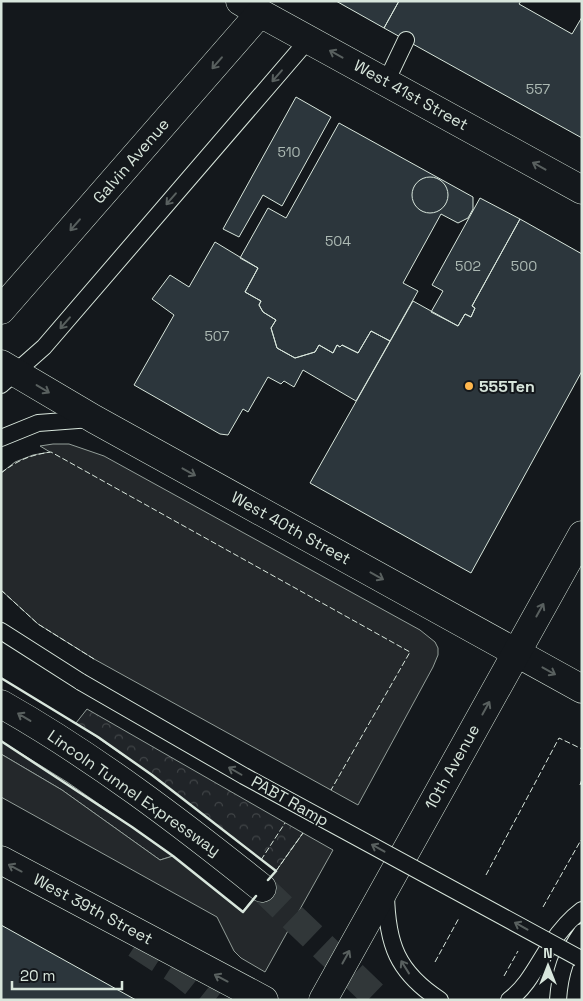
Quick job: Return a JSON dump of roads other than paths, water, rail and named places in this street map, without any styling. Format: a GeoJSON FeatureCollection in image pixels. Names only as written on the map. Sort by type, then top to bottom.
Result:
{"type":"FeatureCollection","features":[{"type":"Feature","properties":{"kind":"main road","name":"West 41st Street"},"geometry":{"type":"LineString","coordinates":[[250,7],[582,190]]}},
{"type":"Feature","properties":{"kind":"main road","name":"Galvin Avenue"},"geometry":{"type":"LineString","coordinates":[[1,310],[250,7]]}},
{"type":"Feature","properties":{"kind":"main road","name":"West 40th Street"},"geometry":{"type":"LineString","coordinates":[[6,374],[94,419],[582,690]]}},
{"type":"Feature","properties":{"kind":"main road","name":"10th Avenue"},"geometry":{"type":"LineString","coordinates":[[323,1000],[582,535]]}},
{"type":"Feature","properties":{"kind":"main road","name":"Lincoln Tunnel Expressway"},"geometry":{"type":"LineString","coordinates":[[1,704],[88,758],[200,838],[262,888]]}},
{"type":"Feature","properties":{"kind":"main road","name":"West 39th Street"},"geometry":{"type":"LineString","coordinates":[[1,860],[264,1000]]}},
{"type":"Feature","properties":{"kind":"lane"},"geometry":{"type":"LineString","coordinates":[[6,374],[44,347],[309,39]]}},
{"type":"Feature","properties":{"kind":"lane"},"geometry":{"type":"LineString","coordinates":[[386,82],[406,40]]}},
{"type":"Feature","properties":{"kind":"lane"},"geometry":{"type":"LineString","coordinates":[[1,438],[38,423],[94,419]]}},
{"type":"Feature","properties":{"kind":"lane"},"geometry":{"type":"LineString","coordinates":[[1,631],[81,682]]}},
{"type":"Feature","properties":{"kind":"lane","name":"PABT Ramp"},"geometry":{"type":"LineString","coordinates":[[1,645],[81,682],[244,776],[580,958]]}},
{"type":"Feature","properties":{"kind":"lane"},"geometry":{"type":"LineString","coordinates":[[385,888],[387,924],[392,942],[402,964],[413,979],[440,1000]]}},
{"type":"Feature","properties":{"kind":"lane"},"geometry":{"type":"LineString","coordinates":[[509,1000],[534,973],[551,943],[582,910]]}},
{"type":"Feature","properties":{"kind":"lane"},"geometry":{"type":"LineString","coordinates":[[558,1000],[563,968],[574,943],[582,932]]}},
{"type":"Feature","properties":{"kind":"tunnel"},"geometry":{"type":"LineString","coordinates":[[262,888],[379,1000]]}},
{"type":"Feature","properties":{"kind":"tunnel"},"geometry":{"type":"LineString","coordinates":[[136,944],[181,973],[215,1000]]}},
{"type":"Feature","properties":{"kind":"place","name":"555Ten"},"geometry":{"type":"Point","coordinates":[469,386]}}]}
